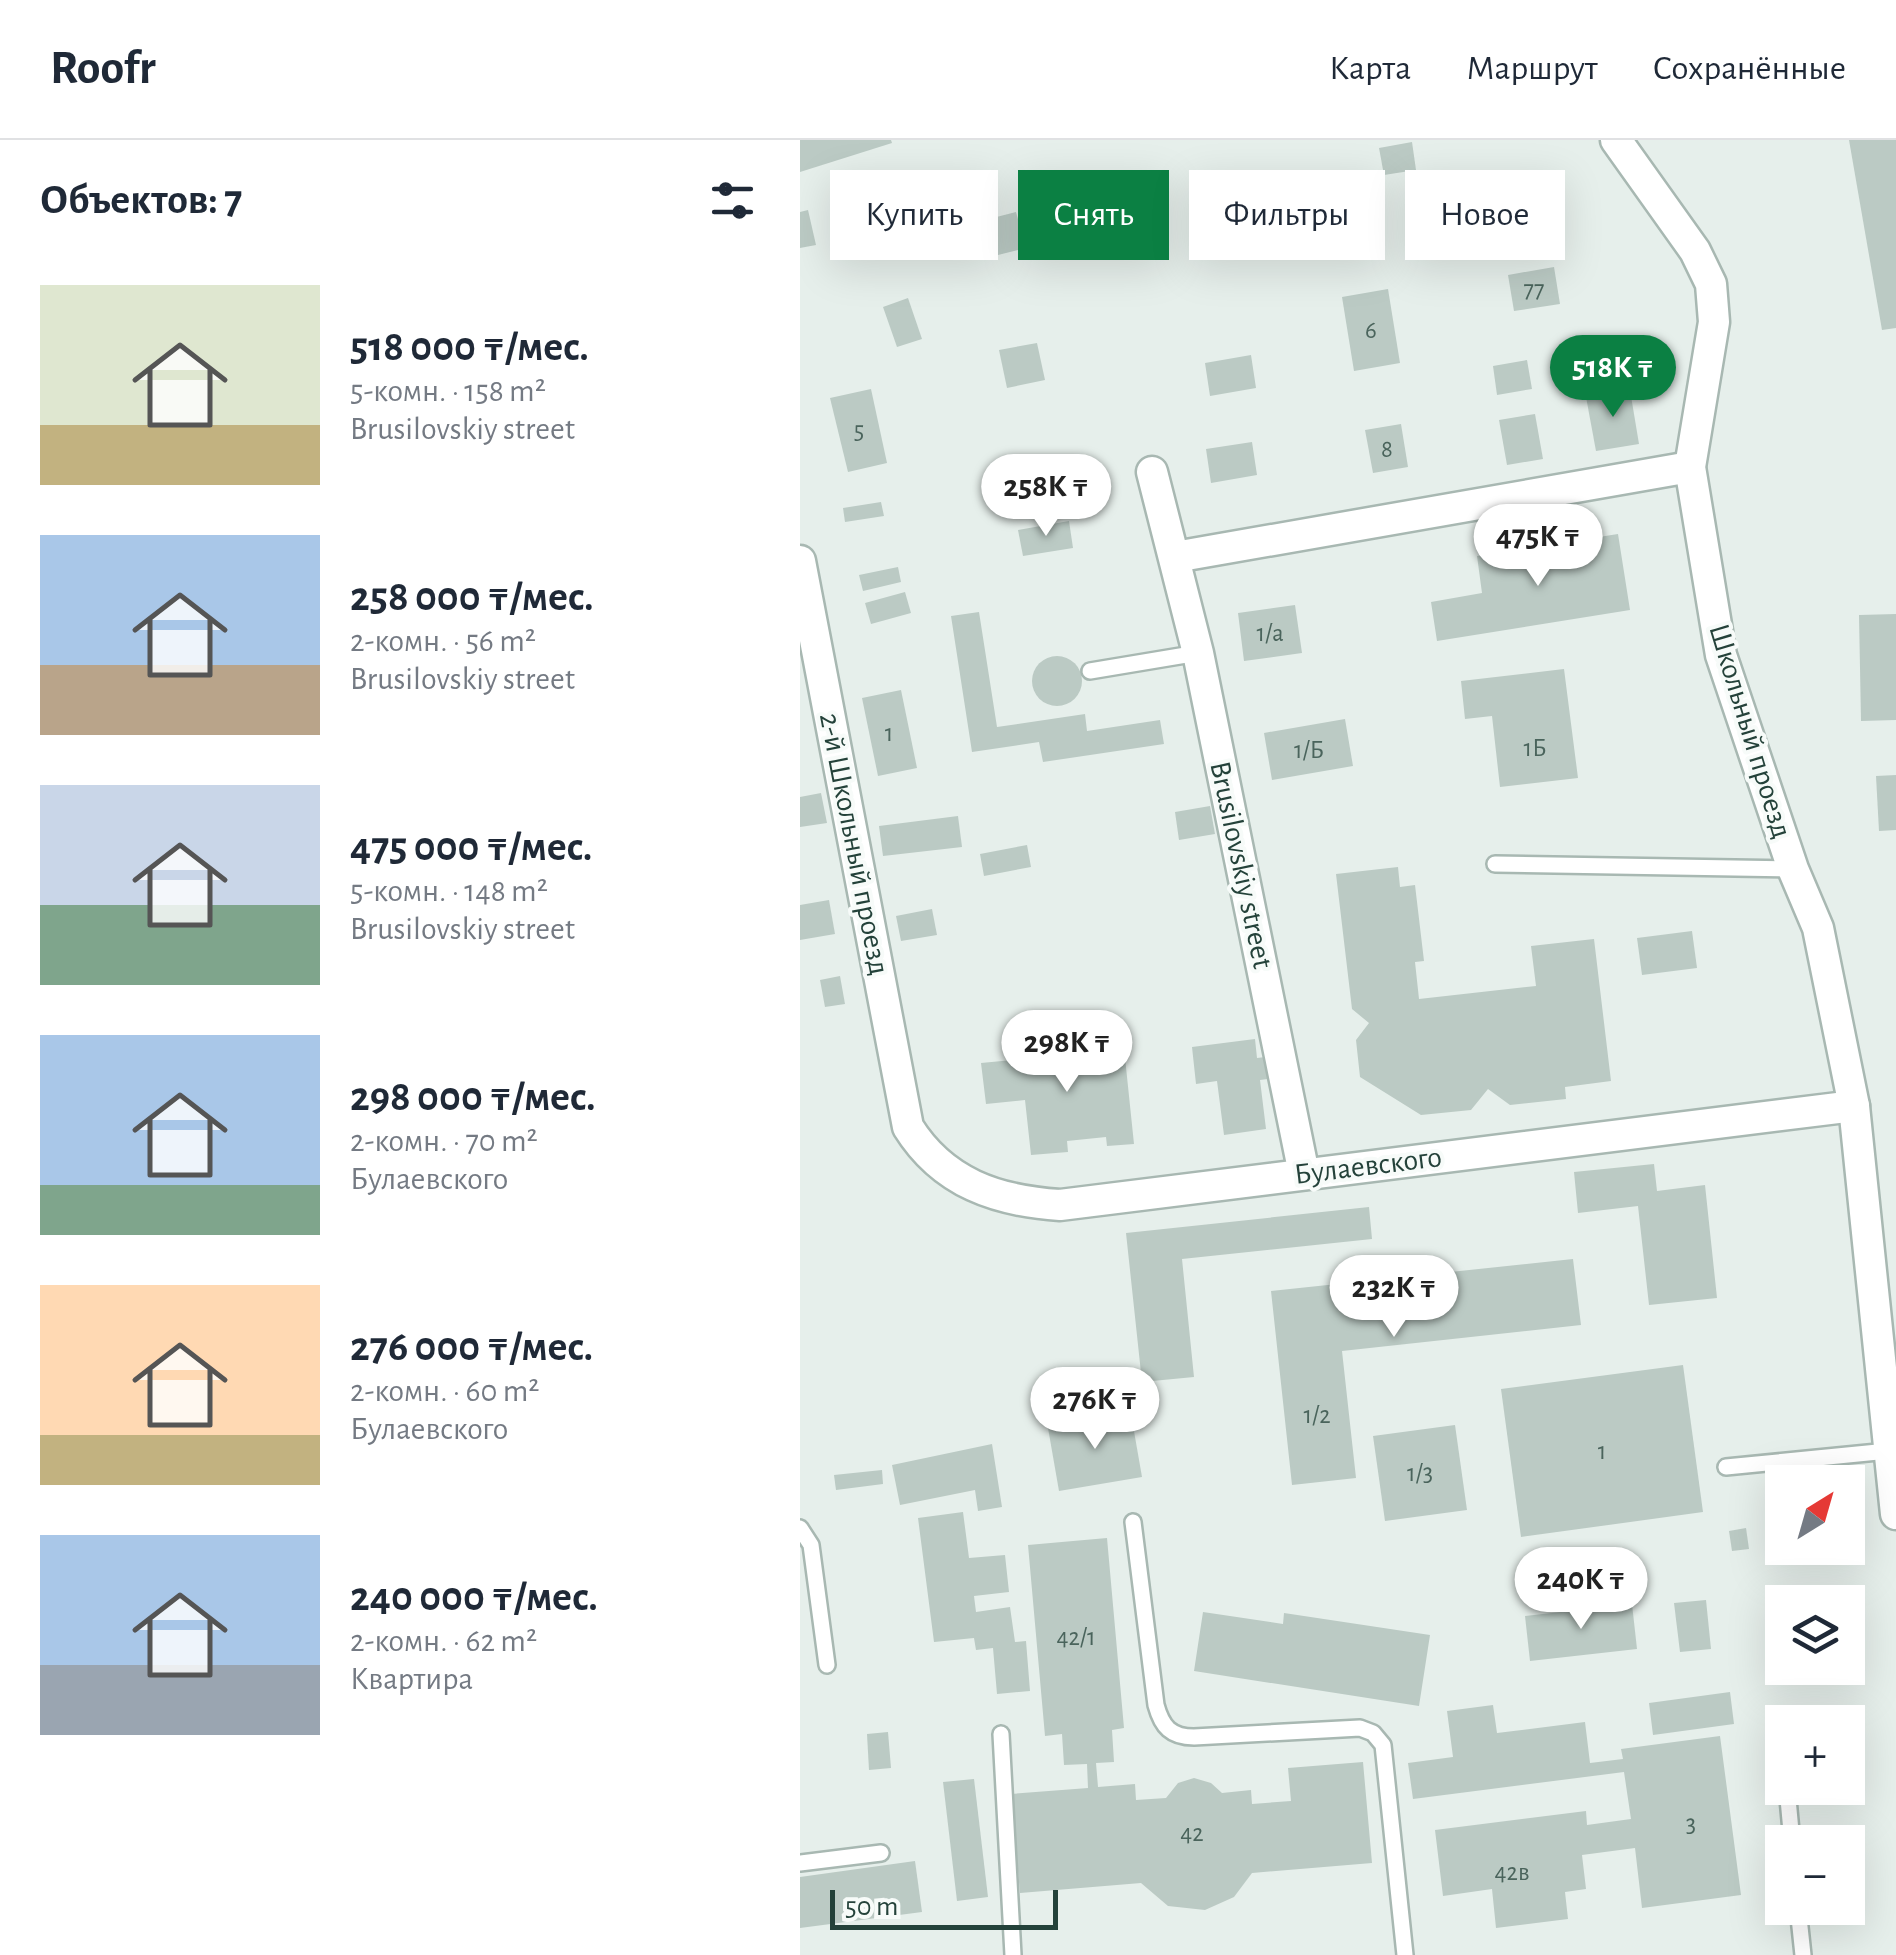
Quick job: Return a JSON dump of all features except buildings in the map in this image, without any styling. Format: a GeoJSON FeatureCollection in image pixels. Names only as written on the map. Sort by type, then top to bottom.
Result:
{"type":"FeatureCollection","features":[{"type":"Feature","properties":{"kind":"street","name":"Школьный проезд"},"geometry":{"type":"LineString","coordinates":[[1616,140],[1694,251],[1712,284],[1714,322],[1690,467],[1721,655],[1793,869],[1818,928],[1854,1106]]}},
{"type":"Feature","properties":{"kind":"street"},"geometry":{"type":"LineString","coordinates":[[1175,556],[1690,467]]}},
{"type":"Feature","properties":{"kind":"street","name":"Brusilovskiy street"},"geometry":{"type":"LineString","coordinates":[[1152,472],[1198,654],[1304,1174]]}},
{"type":"Feature","properties":{"kind":"street","name":"2-й Школьный проезд"},"geometry":{"type":"LineString","coordinates":[[800,561],[908,1126]]}},
{"type":"Feature","properties":{"kind":"street"},"geometry":{"type":"LineString","coordinates":[[1854,1106],[1896,1514]]}},
{"type":"Feature","properties":{"kind":"street","name":"Булаевского"},"geometry":{"type":"LineString","coordinates":[[908,1126],[937,1164],[994,1196],[1060,1205],[1854,1106]]}},
{"type":"Feature","properties":{"kind":"lane"},"geometry":{"type":"LineString","coordinates":[[1090,672],[1198,654]]}},
{"type":"Feature","properties":{"kind":"lane"},"geometry":{"type":"LineString","coordinates":[[1495,864],[1793,869]]}},
{"type":"Feature","properties":{"kind":"lane"},"geometry":{"type":"LineString","coordinates":[[1726,1467],[1888,1451]]}},
{"type":"Feature","properties":{"kind":"lane"},"geometry":{"type":"LineString","coordinates":[[1133,1522],[1156,1705],[1168,1730],[1179,1737],[1194,1737],[1360,1728],[1373,1733],[1382,1745],[1404,1955]]}},
{"type":"Feature","properties":{"kind":"lane"},"geometry":{"type":"LineString","coordinates":[[800,1528],[810,1546],[826,1665]]}},
{"type":"Feature","properties":{"kind":"lane"},"geometry":{"type":"LineString","coordinates":[[1001,1734],[1012,1955]]}},
{"type":"Feature","properties":{"kind":"lane"},"geometry":{"type":"LineString","coordinates":[[800,1864],[880,1854]]}},
{"type":"Feature","properties":{"kind":"lane"},"geometry":{"type":"LineString","coordinates":[[1799,1925],[1802,1955]]}}]}
